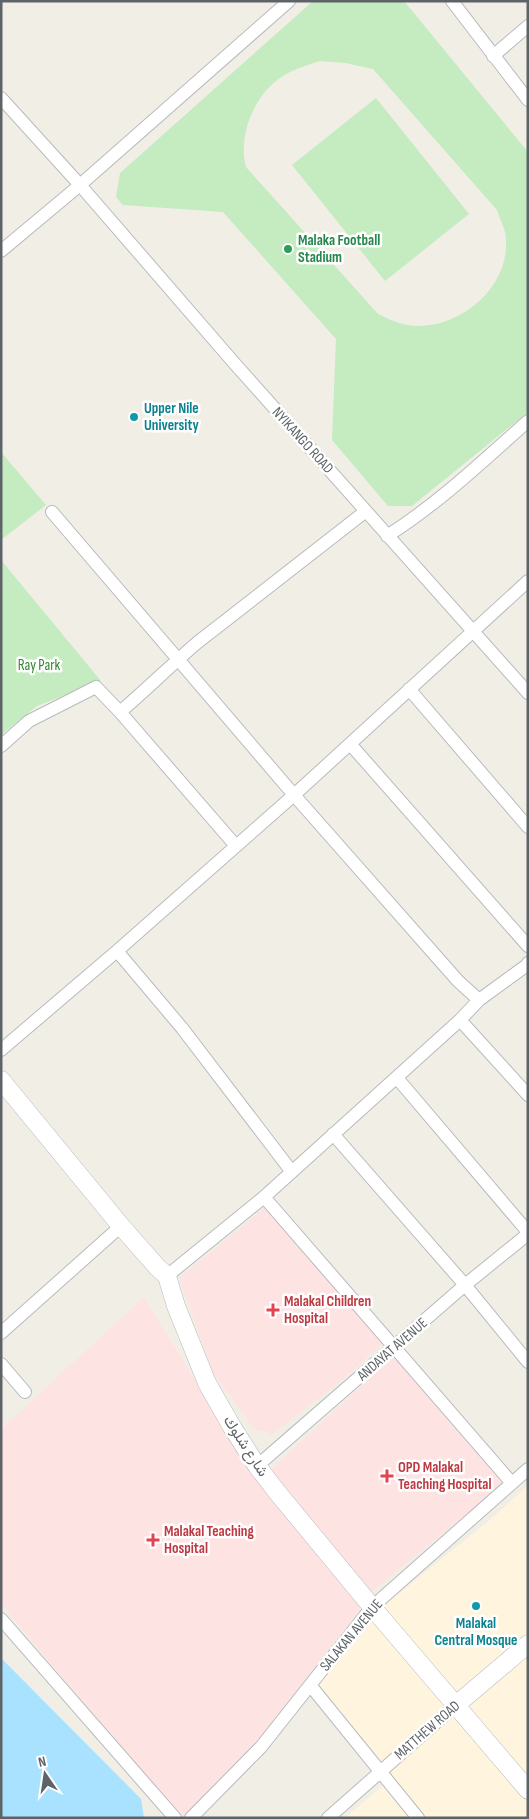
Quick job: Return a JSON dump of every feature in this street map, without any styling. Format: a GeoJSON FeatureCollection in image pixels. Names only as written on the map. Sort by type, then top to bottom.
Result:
{"type":"FeatureCollection","features":[{"type":"Feature","properties":{"kind":"street"},"geometry":{"type":"LineString","coordinates":[[1,251],[80,185],[289,1]]}},
{"type":"Feature","properties":{"kind":"street"},"geometry":{"type":"LineString","coordinates":[[452,1],[528,100]]}},
{"type":"Feature","properties":{"kind":"street"},"geometry":{"type":"LineString","coordinates":[[493,56],[528,26]]}},
{"type":"Feature","properties":{"kind":"street","name":"NYIKANGO ROAD"},"geometry":{"type":"LineString","coordinates":[[1,98],[528,693]]}},
{"type":"Feature","properties":{"kind":"street"},"geometry":{"type":"LineString","coordinates":[[388,536],[407,524],[462,480],[528,421]]}},
{"type":"Feature","properties":{"kind":"street"},"geometry":{"type":"LineString","coordinates":[[120,712],[159,678],[178,658],[366,511]]}},
{"type":"Feature","properties":{"kind":"street"},"geometry":{"type":"LineString","coordinates":[[52,512],[294,795],[458,981],[480,1000]]}},
{"type":"Feature","properties":{"kind":"street"},"geometry":{"type":"LineString","coordinates":[[1,1050],[117,951],[351,745],[409,689],[528,581]]}},
{"type":"Feature","properties":{"kind":"street"},"geometry":{"type":"LineString","coordinates":[[1,746],[29,721],[96,687],[236,846]]}},
{"type":"Feature","properties":{"kind":"street"},"geometry":{"type":"LineString","coordinates":[[409,689],[528,827]]}},
{"type":"Feature","properties":{"kind":"street"},"geometry":{"type":"LineString","coordinates":[[351,745],[528,946]]}},
{"type":"Feature","properties":{"kind":"street"},"geometry":{"type":"LineString","coordinates":[[117,951],[182,1028],[292,1172]]}},
{"type":"Feature","properties":{"kind":"street"},"geometry":{"type":"LineString","coordinates":[[167,1276],[264,1197],[397,1078],[480,1000],[528,965]]}},
{"type":"Feature","properties":{"kind":"street"},"geometry":{"type":"LineString","coordinates":[[460,1020],[528,1095]]}},
{"type":"Feature","properties":{"kind":"street"},"geometry":{"type":"LineString","coordinates":[[397,1078],[528,1233]]}},
{"type":"Feature","properties":{"kind":"street","name":"شارع شلوك"},"geometry":{"type":"LineString","coordinates":[[1,1080],[121,1226],[167,1276],[176,1306],[207,1383],[257,1466],[372,1606],[528,1790]]}},
{"type":"Feature","properties":{"kind":"street"},"geometry":{"type":"LineString","coordinates":[[333,1134],[465,1285],[528,1362]]}},
{"type":"Feature","properties":{"kind":"street"},"geometry":{"type":"LineString","coordinates":[[264,1197],[511,1482]]}},
{"type":"Feature","properties":{"kind":"street"},"geometry":{"type":"LineString","coordinates":[[1,1333],[121,1226]]}},
{"type":"Feature","properties":{"kind":"street","name":"ANDAYAT AVENUE"},"geometry":{"type":"LineString","coordinates":[[257,1466],[465,1285],[528,1233]]}},
{"type":"Feature","properties":{"kind":"street"},"geometry":{"type":"LineString","coordinates":[[1,1364],[25,1392]]}},
{"type":"Feature","properties":{"kind":"street","name":"SALAKAN AVENUE"},"geometry":{"type":"LineString","coordinates":[[191,1818],[261,1746],[372,1606],[528,1469]]}},
{"type":"Feature","properties":{"kind":"street"},"geometry":{"type":"LineString","coordinates":[[1,1619],[175,1818]]}},
{"type":"Feature","properties":{"kind":"street","name":"MATTHEW ROAD"},"geometry":{"type":"LineString","coordinates":[[328,1818],[528,1644]]}},
{"type":"Feature","properties":{"kind":"street"},"geometry":{"type":"LineString","coordinates":[[310,1685],[418,1818]]}},
{"type":"Feature","properties":{"kind":"shaded area","name":"Malakal Children Hospital"},"geometry":{"type":"Polygon","coordinates":[[[267,1206],[384,1342],[341,1381],[271,1435],[265,1431],[256,1431],[213,1373],[179,1278],[267,1206]]]}},
{"type":"Feature","properties":{"kind":"shaded area","name":"Malakal Teaching Hospital"},"geometry":{"type":"Polygon","coordinates":[[[144,1297],[253,1475],[361,1608],[256,1743],[184,1818],[180,1818],[1,1604],[1,1429],[144,1297]]]}},
{"type":"Feature","properties":{"kind":"shaded area","name":"OPD Malakal Teaching Hospital"},"geometry":{"type":"Polygon","coordinates":[[[395,1355],[506,1481],[370,1593],[269,1471],[395,1355]]]}},
{"type":"Feature","properties":{"kind":"shaded area"},"geometry":{"type":"Polygon","coordinates":[[[528,1485],[528,1814],[523,1818],[345,1818],[388,1781],[314,1689],[380,1604],[383,1606],[490,1520],[528,1485]]]}},
{"type":"Feature","properties":{"kind":"green space","name":"Malaka Football Stadium"},"geometry":{"type":"Polygon","coordinates":[[[313,1],[404,1],[528,152],[528,412],[412,506],[388,506],[332,440],[336,339],[223,212],[123,205],[116,197],[120,173],[313,1]],[[320,61],[305,66],[283,76],[264,93],[246,129],[244,155],[246,167],[378,314],[407,325],[426,325],[445,321],[463,313],[479,301],[492,287],[501,270],[506,252],[505,232],[497,210],[373,69],[345,63],[320,61]]]}},
{"type":"Feature","properties":{"kind":"green space","name":"Malaka Football Stadium"},"geometry":{"type":"Polygon","coordinates":[[[376,98],[469,214],[385,281],[292,165],[376,98]]]}},
{"type":"Feature","properties":{"kind":"green space"},"geometry":{"type":"Polygon","coordinates":[[[1,452],[46,505],[1,540],[1,452]]]}},
{"type":"Feature","properties":{"kind":"green space","name":"Ray Park"},"geometry":{"type":"Polygon","coordinates":[[[1,560],[101,681],[37,706],[1,735],[1,560]]]}},
{"type":"Feature","properties":{"kind":"water"},"geometry":{"type":"Polygon","coordinates":[[[1,1658],[141,1799],[144,1818],[1,1818],[1,1658]]]}},
{"type":"Feature","properties":{"kind":"place","name":"Malaka Football Stadium"},"geometry":{"type":"Point","coordinates":[288,249]}},
{"type":"Feature","properties":{"kind":"place","name":"Upper Nile University"},"geometry":{"type":"Point","coordinates":[134,417]}},
{"type":"Feature","properties":{"kind":"place","name":"Malakal Children Hospital"},"geometry":{"type":"Point","coordinates":[273,1310]}},
{"type":"Feature","properties":{"kind":"place","name":"OPD Malakal Teaching Hospital"},"geometry":{"type":"Point","coordinates":[387,1476]}},
{"type":"Feature","properties":{"kind":"place","name":"Malakal Teaching Hospital"},"geometry":{"type":"Point","coordinates":[153,1540]}},
{"type":"Feature","properties":{"kind":"place","name":"Malakal Central Mosque"},"geometry":{"type":"Point","coordinates":[476,1606]}}]}
